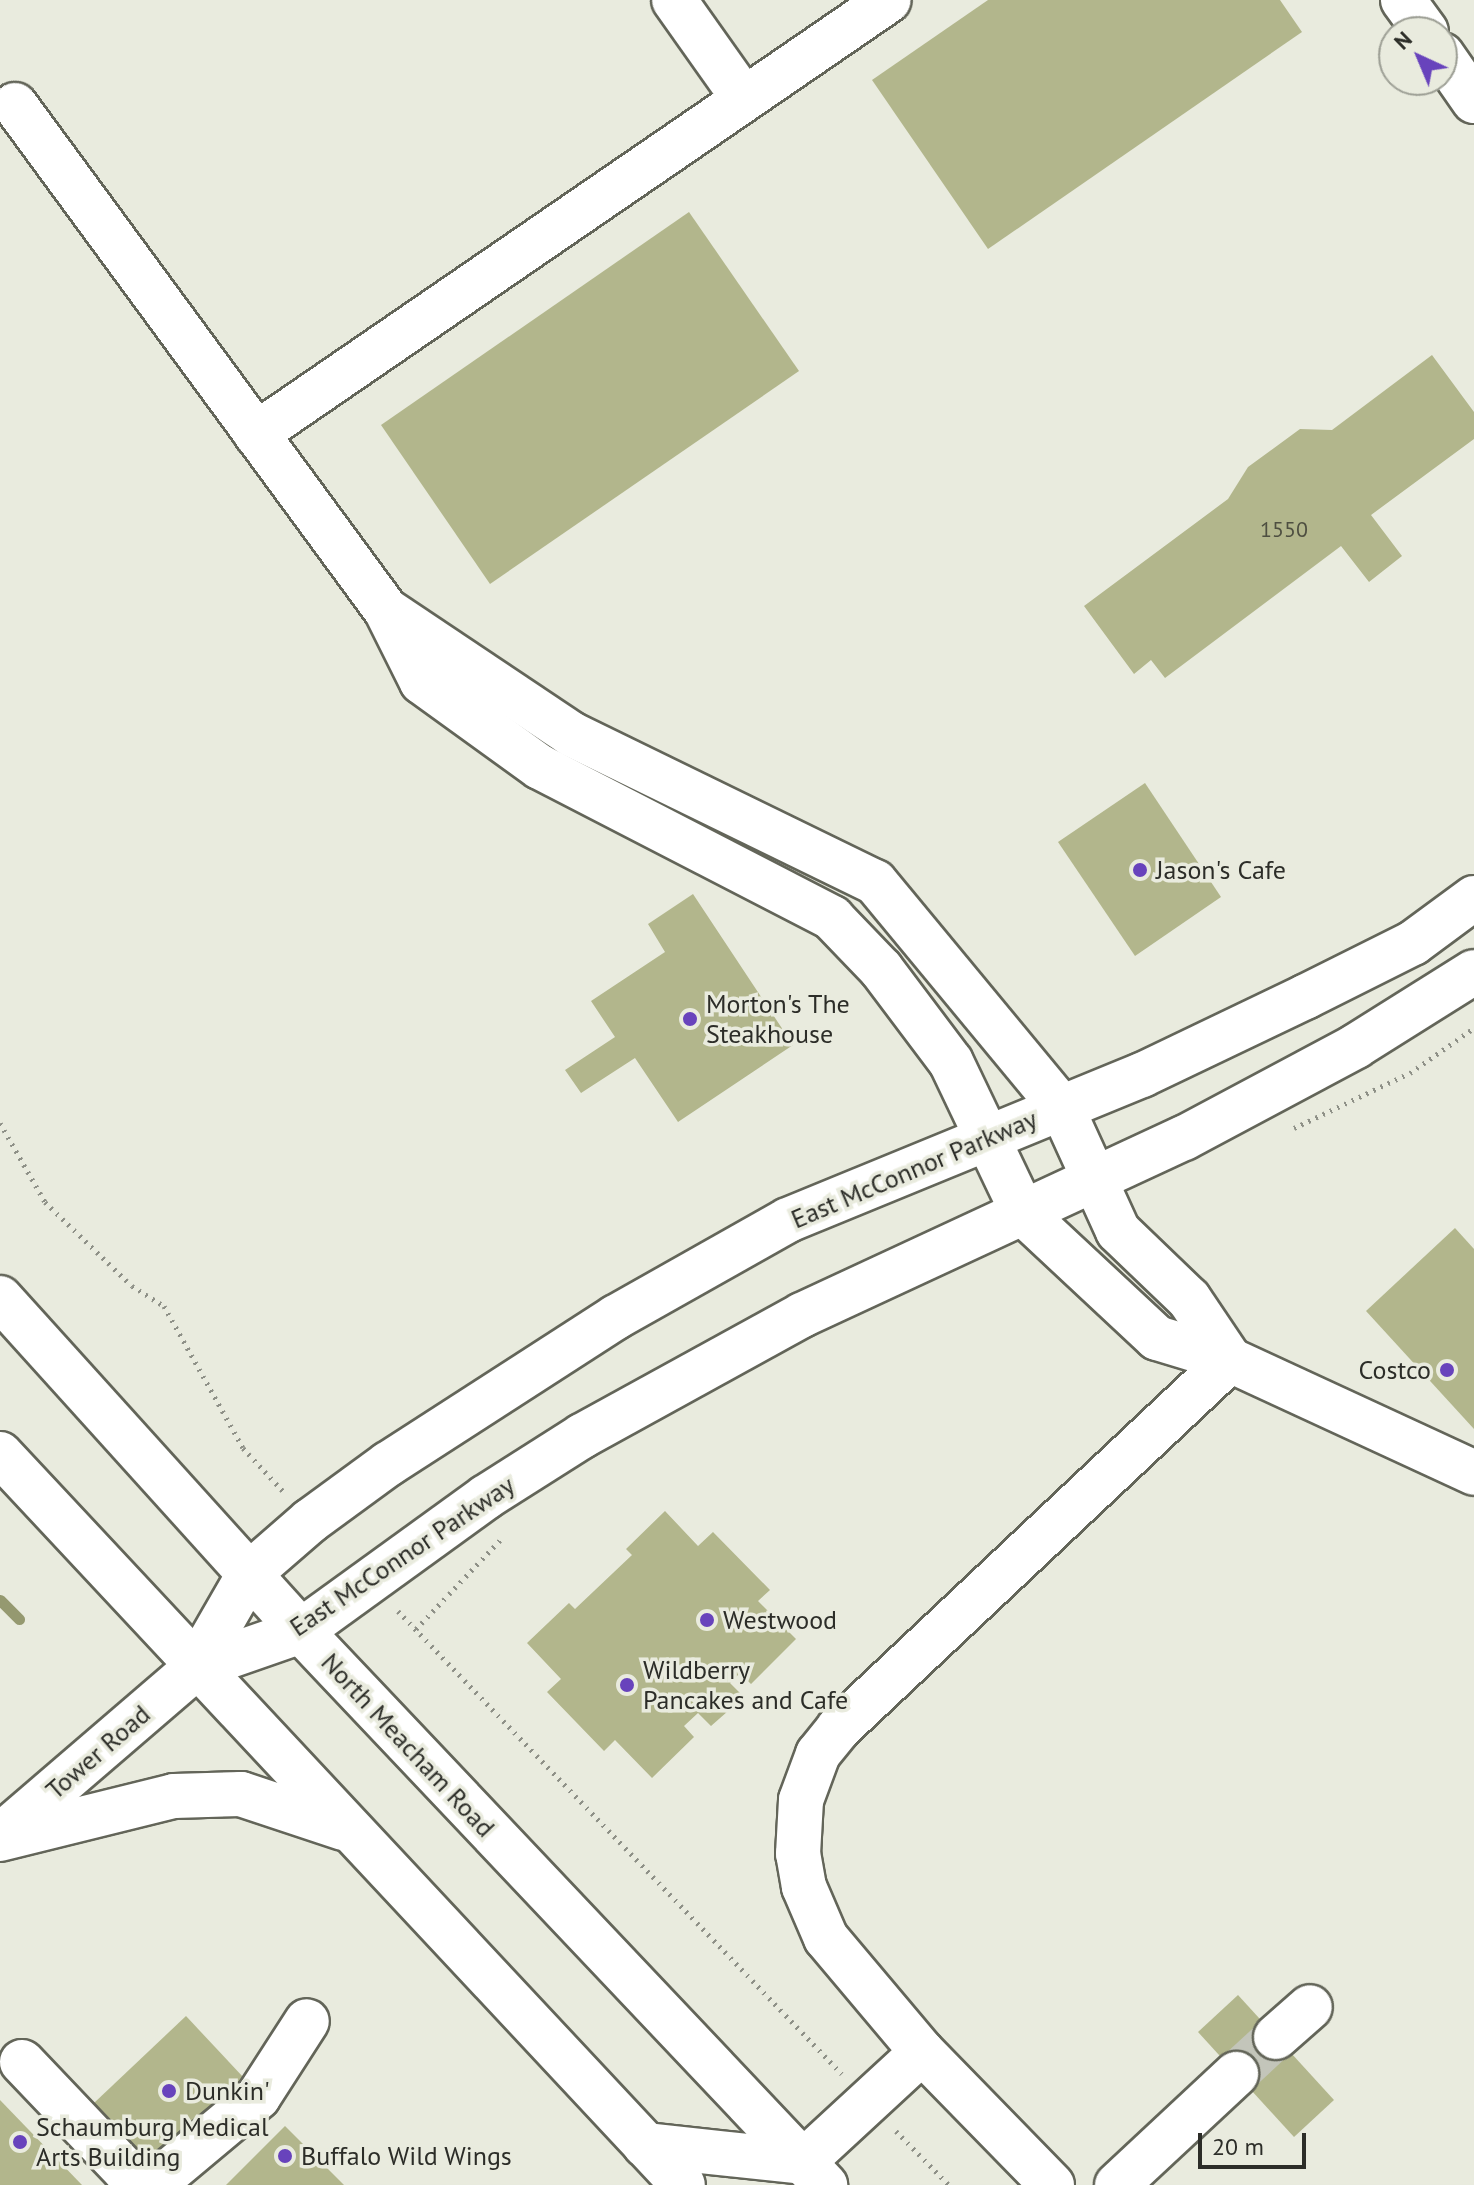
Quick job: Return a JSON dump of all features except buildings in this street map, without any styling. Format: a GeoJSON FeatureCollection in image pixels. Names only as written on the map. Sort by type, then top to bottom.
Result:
{"type":"FeatureCollection","features":[{"type":"Feature","properties":{"kind":"street"},"geometry":{"type":"LineString","coordinates":[[674,0],[744,99]]}},
{"type":"Feature","properties":{"kind":"street"},"geometry":{"type":"LineString","coordinates":[[256,434],[889,0]]}},
{"type":"Feature","properties":{"kind":"street"},"geometry":{"type":"LineString","coordinates":[[1458,78],[1474,101]]}},
{"type":"Feature","properties":{"kind":"street"},"geometry":{"type":"LineString","coordinates":[[15,105],[386,610],[422,682],[540,767],[832,918],[881,969],[951,1062],[1023,1213],[1157,1338],[1230,1360],[1474,1473]]}},
{"type":"Feature","properties":{"kind":"street"},"geometry":{"type":"LineString","coordinates":[[386,610],[571,734],[875,882],[1062,1108],[1098,1178],[1118,1231],[1189,1299],[1230,1360]]}},
{"type":"Feature","properties":{"kind":"street","name":"East McConnor Parkway"},"geometry":{"type":"LineString","coordinates":[[195,1668],[249,1574],[388,1464],[616,1317],[788,1220],[1142,1075],[1413,943],[1474,898]]}},
{"type":"Feature","properties":{"kind":"street","name":"East McConnor Parkway"},"geometry":{"type":"LineString","coordinates":[[195,1668],[301,1631],[486,1497],[582,1436],[802,1315],[1098,1178],[1356,1046],[1474,972]]}},
{"type":"Feature","properties":{"kind":"street","name":"North Meacham Road"},"geometry":{"type":"LineString","coordinates":[[0,1298],[301,1631],[814,2174]]}},
{"type":"Feature","properties":{"kind":"street"},"geometry":{"type":"LineString","coordinates":[[1052,2185],[922,2052],[826,1938],[813,1912],[798,1854],[808,1776],[838,1729],[1230,1360]]}},
{"type":"Feature","properties":{"kind":"street"},"geometry":{"type":"LineString","coordinates":[[0,1454],[195,1668],[683,2185]]}},
{"type":"Feature","properties":{"kind":"street","name":"Tower Road"},"geometry":{"type":"LineString","coordinates":[[0,1838],[195,1668]]}},
{"type":"Feature","properties":{"kind":"street"},"geometry":{"type":"LineString","coordinates":[[0,1838],[174,1796],[241,1794],[348,1830]]}},
{"type":"Feature","properties":{"kind":"street"},"geometry":{"type":"LineString","coordinates":[[1276,2037],[1310,2007]]}},
{"type":"Feature","properties":{"kind":"street"},"geometry":{"type":"LineString","coordinates":[[22,2062],[125,2170],[145,2180],[166,2174],[258,2097],[307,2021]]}},
{"type":"Feature","properties":{"kind":"street"},"geometry":{"type":"LineString","coordinates":[[645,2145],[814,2174],[868,2102],[922,2052]]}},
{"type":"Feature","properties":{"kind":"street"},"geometry":{"type":"LineString","coordinates":[[1117,2185],[1236,2074]]}},
{"type":"Feature","properties":{"kind":"path"},"geometry":{"type":"LineString","coordinates":[[1282,1134],[1410,1073],[1474,1028]]}},
{"type":"Feature","properties":{"kind":"path"},"geometry":{"type":"LineString","coordinates":[[0,1123],[45,1202],[132,1286],[164,1306],[249,1454]]}},
{"type":"Feature","properties":{"kind":"path"},"geometry":{"type":"LineString","coordinates":[[508,1532],[416,1629],[949,2185]]}},
{"type":"Feature","properties":{"kind":"waterway"},"geometry":{"type":"LineString","coordinates":[[0,1600],[19,1619]]}},
{"type":"Feature","properties":{"kind":"tunnel"},"geometry":{"type":"LineString","coordinates":[[1236,2074],[1276,2037]]}},
{"type":"Feature","properties":{"kind":"place","name":"Jason's Cafe"},"geometry":{"type":"Point","coordinates":[1140,870]}},
{"type":"Feature","properties":{"kind":"place","name":"Morton's The Steakhouse"},"geometry":{"type":"Point","coordinates":[690,1019]}},
{"type":"Feature","properties":{"kind":"place","name":"Costco"},"geometry":{"type":"Point","coordinates":[1447,1370]}},
{"type":"Feature","properties":{"kind":"place","name":"Westwood"},"geometry":{"type":"Point","coordinates":[707,1620]}},
{"type":"Feature","properties":{"kind":"place","name":"Wildberry Pancakes and Cafe"},"geometry":{"type":"Point","coordinates":[627,1685]}},
{"type":"Feature","properties":{"kind":"place","name":"Dunkin'"},"geometry":{"type":"Point","coordinates":[169,2091]}},
{"type":"Feature","properties":{"kind":"place","name":"Schaumburg Medical Arts Building"},"geometry":{"type":"Point","coordinates":[20,2142]}},
{"type":"Feature","properties":{"kind":"place","name":"Buffalo Wild Wings"},"geometry":{"type":"Point","coordinates":[285,2156]}}]}
